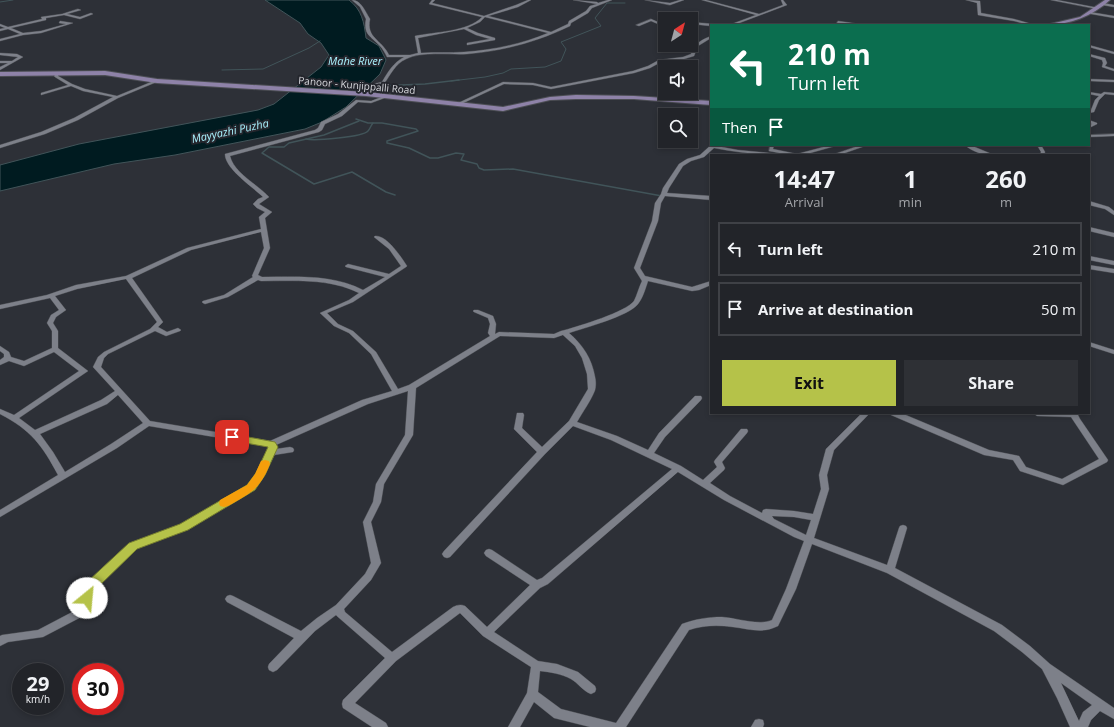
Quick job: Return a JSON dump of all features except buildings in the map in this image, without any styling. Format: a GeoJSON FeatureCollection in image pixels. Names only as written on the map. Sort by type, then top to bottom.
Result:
{"type":"FeatureCollection","features":[{"type":"Feature","properties":{"kind":"main road"},"geometry":{"type":"LineString","coordinates":[[1054,24],[1076,20],[1091,13],[1108,0]]}},
{"type":"Feature","properties":{"kind":"main road","name":"Panoor - Kunjippalli Road"},"geometry":{"type":"LineString","coordinates":[[0,74],[105,73],[157,81],[291,89],[368,89],[388,96],[509,109],[547,99],[580,97],[612,97],[710,103]]}},
{"type":"Feature","properties":{"kind":"street"},"geometry":{"type":"LineString","coordinates":[[353,0],[361,6],[368,19],[366,25],[371,38],[381,45],[388,56],[392,67]]}},
{"type":"Feature","properties":{"kind":"street"},"geometry":{"type":"LineString","coordinates":[[434,0],[430,3],[551,33]]}},
{"type":"Feature","properties":{"kind":"street"},"geometry":{"type":"LineString","coordinates":[[420,55],[416,37],[471,27],[481,21],[483,17],[517,6],[530,0]]}},
{"type":"Feature","properties":{"kind":"street"},"geometry":{"type":"LineString","coordinates":[[574,0],[598,3]]}},
{"type":"Feature","properties":{"kind":"street"},"geometry":{"type":"LineString","coordinates":[[388,56],[466,53],[532,41],[569,25],[570,22],[587,12],[591,6],[611,0]]}},
{"type":"Feature","properties":{"kind":"street"},"geometry":{"type":"LineString","coordinates":[[646,0],[670,4],[684,0]]}},
{"type":"Feature","properties":{"kind":"street"},"geometry":{"type":"LineString","coordinates":[[703,0],[759,15]]}},
{"type":"Feature","properties":{"kind":"street"},"geometry":{"type":"LineString","coordinates":[[716,3],[721,0]]}},
{"type":"Feature","properties":{"kind":"street"},"geometry":{"type":"LineString","coordinates":[[734,24],[785,5],[782,0]]}},
{"type":"Feature","properties":{"kind":"street"},"geometry":{"type":"LineString","coordinates":[[967,0],[978,2],[979,14],[1029,24]]}},
{"type":"Feature","properties":{"kind":"street"},"geometry":{"type":"LineString","coordinates":[[1052,0],[1114,12]]}},
{"type":"Feature","properties":{"kind":"street"},"geometry":{"type":"LineString","coordinates":[[1102,4],[1114,6]]}},
{"type":"Feature","properties":{"kind":"street"},"geometry":{"type":"LineString","coordinates":[[0,30],[44,20],[42,18],[62,15],[79,10]]}},
{"type":"Feature","properties":{"kind":"street"},"geometry":{"type":"LineString","coordinates":[[1091,13],[1114,17]]}},
{"type":"Feature","properties":{"kind":"street"},"geometry":{"type":"LineString","coordinates":[[62,15],[80,18],[91,14]]}},
{"type":"Feature","properties":{"kind":"street"},"geometry":{"type":"LineString","coordinates":[[638,25],[651,20],[658,23]]}},
{"type":"Feature","properties":{"kind":"street"},"geometry":{"type":"LineString","coordinates":[[0,40],[23,34],[41,32],[71,23],[60,22]]}},
{"type":"Feature","properties":{"kind":"street"},"geometry":{"type":"LineString","coordinates":[[838,22],[852,24]]}},
{"type":"Feature","properties":{"kind":"street"},"geometry":{"type":"LineString","coordinates":[[698,24],[710,25]]}},
{"type":"Feature","properties":{"kind":"street"},"geometry":{"type":"LineString","coordinates":[[0,25],[23,34]]}},
{"type":"Feature","properties":{"kind":"street"},"geometry":{"type":"LineString","coordinates":[[464,28],[477,34],[494,38],[468,44]]}},
{"type":"Feature","properties":{"kind":"street"},"geometry":{"type":"LineString","coordinates":[[458,104],[503,83],[534,84],[551,88],[634,72],[649,67],[660,61],[684,58],[693,55],[693,50],[699,43],[710,38]]}},
{"type":"Feature","properties":{"kind":"street"},"geometry":{"type":"LineString","coordinates":[[1090,46],[1114,53]]}},
{"type":"Feature","properties":{"kind":"street"},"geometry":{"type":"LineString","coordinates":[[0,54],[20,56],[20,58],[0,69]]}},
{"type":"Feature","properties":{"kind":"street"},"geometry":{"type":"LineString","coordinates":[[1090,55],[1104,59],[1105,57],[1114,58]]}},
{"type":"Feature","properties":{"kind":"street"},"geometry":{"type":"LineString","coordinates":[[368,89],[382,83],[392,67],[411,56]]}},
{"type":"Feature","properties":{"kind":"street"},"geometry":{"type":"LineString","coordinates":[[1104,59],[1104,66],[1114,71]]}},
{"type":"Feature","properties":{"kind":"street"},"geometry":{"type":"LineString","coordinates":[[0,62],[13,62]]}},
{"type":"Feature","properties":{"kind":"street"},"geometry":{"type":"LineString","coordinates":[[58,74],[56,76],[71,85],[84,90],[117,97]]}},
{"type":"Feature","properties":{"kind":"street"},"geometry":{"type":"LineString","coordinates":[[1090,80],[1114,81]]}},
{"type":"Feature","properties":{"kind":"street"},"geometry":{"type":"LineString","coordinates":[[0,147],[43,133],[76,119],[117,97],[157,81]]}},
{"type":"Feature","properties":{"kind":"street"},"geometry":{"type":"LineString","coordinates":[[42,94],[71,85]]}},
{"type":"Feature","properties":{"kind":"street"},"geometry":{"type":"LineString","coordinates":[[1090,93],[1102,96]]}},
{"type":"Feature","properties":{"kind":"street"},"geometry":{"type":"LineString","coordinates":[[1090,112],[1093,112],[1097,100],[1104,93],[1114,94]]}},
{"type":"Feature","properties":{"kind":"street"},"geometry":{"type":"LineString","coordinates":[[256,278],[255,276],[267,248],[262,230],[262,217],[269,212],[256,204],[266,197],[233,165],[227,158],[228,155],[318,131],[323,123],[340,115],[357,101],[371,102],[388,96]]}},
{"type":"Feature","properties":{"kind":"street"},"geometry":{"type":"LineString","coordinates":[[1090,122],[1095,124],[1090,126]]}},
{"type":"Feature","properties":{"kind":"street"},"geometry":{"type":"LineString","coordinates":[[1090,136],[1114,135]]}},
{"type":"Feature","properties":{"kind":"street"},"geometry":{"type":"LineString","coordinates":[[0,642],[6,638],[39,634],[82,612],[92,585],[133,546],[184,527],[251,488],[260,475],[271,448],[365,402],[412,387],[499,334],[554,336],[604,320],[630,308],[636,303],[645,281],[637,268],[655,222],[658,203],[681,165],[689,160],[702,156],[712,146]]}},
{"type":"Feature","properties":{"kind":"street"},"geometry":{"type":"LineString","coordinates":[[717,146],[733,150],[768,154]]}},
{"type":"Feature","properties":{"kind":"street"},"geometry":{"type":"LineString","coordinates":[[772,146],[771,150],[792,154]]}},
{"type":"Feature","properties":{"kind":"street"},"geometry":{"type":"LineString","coordinates":[[801,154],[833,146]]}},
{"type":"Feature","properties":{"kind":"street"},"geometry":{"type":"LineString","coordinates":[[837,154],[863,146]]}},
{"type":"Feature","properties":{"kind":"street"},"geometry":{"type":"LineString","coordinates":[[968,146],[989,154]]}},
{"type":"Feature","properties":{"kind":"street"},"geometry":{"type":"LineString","coordinates":[[664,195],[710,198]]}},
{"type":"Feature","properties":{"kind":"street"},"geometry":{"type":"LineString","coordinates":[[1090,203],[1107,208],[1114,213]]}},
{"type":"Feature","properties":{"kind":"street"},"geometry":{"type":"LineString","coordinates":[[1090,229],[1114,235]]}},
{"type":"Feature","properties":{"kind":"street"},"geometry":{"type":"LineString","coordinates":[[0,307],[51,295],[76,287],[128,277],[152,267],[189,248],[262,230]]}},
{"type":"Feature","properties":{"kind":"street"},"geometry":{"type":"LineString","coordinates":[[377,237],[391,248],[404,266],[351,301],[323,313],[336,325],[351,332],[374,353],[396,392]]}},
{"type":"Feature","properties":{"kind":"street"},"geometry":{"type":"LineString","coordinates":[[1090,258],[1114,263]]}},
{"type":"Feature","properties":{"kind":"street"},"geometry":{"type":"LineString","coordinates":[[348,266],[390,276]]}},
{"type":"Feature","properties":{"kind":"street"},"geometry":{"type":"LineString","coordinates":[[1090,267],[1114,270]]}},
{"type":"Feature","properties":{"kind":"street"},"geometry":{"type":"LineString","coordinates":[[128,277],[160,322],[155,328],[132,341],[112,349],[101,357],[96,368],[148,423],[271,448],[290,450]]}},
{"type":"Feature","properties":{"kind":"street"},"geometry":{"type":"LineString","coordinates":[[205,302],[226,296],[256,278],[334,282],[346,285],[364,293]]}},
{"type":"Feature","properties":{"kind":"street"},"geometry":{"type":"LineString","coordinates":[[644,278],[692,289],[699,289],[705,284],[710,283]]}},
{"type":"Feature","properties":{"kind":"street"},"geometry":{"type":"LineString","coordinates":[[51,295],[63,310],[53,316],[50,323],[55,331],[55,350]]}},
{"type":"Feature","properties":{"kind":"street"},"geometry":{"type":"LineString","coordinates":[[476,311],[491,317],[493,324],[491,333],[494,337]]}},
{"type":"Feature","properties":{"kind":"street"},"geometry":{"type":"LineString","coordinates":[[155,328],[166,334],[178,330]]}},
{"type":"Feature","properties":{"kind":"street"},"geometry":{"type":"LineString","coordinates":[[447,554],[542,452],[572,424],[592,389],[593,383],[581,349],[563,332]]}},
{"type":"Feature","properties":{"kind":"street"},"geometry":{"type":"LineString","coordinates":[[1090,344],[1114,352]]}},
{"type":"Feature","properties":{"kind":"street"},"geometry":{"type":"LineString","coordinates":[[0,348],[7,353],[8,358]]}},
{"type":"Feature","properties":{"kind":"street"},"geometry":{"type":"LineString","coordinates":[[8,358],[24,364],[55,350]]}},
{"type":"Feature","properties":{"kind":"street"},"geometry":{"type":"LineString","coordinates":[[14,418],[84,371],[55,350]]}},
{"type":"Feature","properties":{"kind":"street"},"geometry":{"type":"LineString","coordinates":[[0,363],[8,358]]}},
{"type":"Feature","properties":{"kind":"street"},"geometry":{"type":"LineString","coordinates":[[273,667],[325,616],[339,608],[368,577],[376,563],[367,522],[377,502],[380,484],[409,434],[412,387]]}},
{"type":"Feature","properties":{"kind":"street"},"geometry":{"type":"LineString","coordinates":[[35,433],[104,402],[119,391]]}},
{"type":"Feature","properties":{"kind":"street"},"geometry":{"type":"LineString","coordinates":[[649,454],[662,435],[698,398]]}},
{"type":"Feature","properties":{"kind":"street"},"geometry":{"type":"LineString","coordinates":[[0,411],[14,418],[35,433],[46,446],[63,476]]}},
{"type":"Feature","properties":{"kind":"street"},"geometry":{"type":"LineString","coordinates":[[620,727],[686,627],[713,620],[761,627],[769,626],[775,623],[791,590],[816,518],[825,489],[823,475],[830,449],[861,414]]}},
{"type":"Feature","properties":{"kind":"street"},"geometry":{"type":"LineString","coordinates":[[896,414],[987,453],[1016,458],[1023,469],[1063,482],[1104,460],[1076,420],[1074,414]]}},
{"type":"Feature","properties":{"kind":"street"},"geometry":{"type":"LineString","coordinates":[[520,415],[518,429],[542,452]]}},
{"type":"Feature","properties":{"kind":"street"},"geometry":{"type":"LineString","coordinates":[[0,514],[114,446],[148,423]]}},
{"type":"Feature","properties":{"kind":"street"},"geometry":{"type":"LineString","coordinates":[[572,424],[614,438],[678,468],[727,498],[809,540],[890,570],[998,628],[1046,666],[1114,714]]}},
{"type":"Feature","properties":{"kind":"street"},"geometry":{"type":"LineString","coordinates":[[704,484],[721,468],[718,462],[744,431]]}},
{"type":"Feature","properties":{"kind":"street"},"geometry":{"type":"LineString","coordinates":[[487,633],[537,585],[551,577],[678,468]]}},
{"type":"Feature","properties":{"kind":"street"},"geometry":{"type":"LineString","coordinates":[[771,521],[766,512],[794,514],[816,518]]}},
{"type":"Feature","properties":{"kind":"street"},"geometry":{"type":"LineString","coordinates":[[890,570],[903,528]]}},
{"type":"Feature","properties":{"kind":"street"},"geometry":{"type":"LineString","coordinates":[[489,553],[537,585]]}},
{"type":"Feature","properties":{"kind":"street"},"geometry":{"type":"LineString","coordinates":[[230,599],[302,637]]}},
{"type":"Feature","properties":{"kind":"street"},"geometry":{"type":"LineString","coordinates":[[339,608],[341,614],[392,658]]}},
{"type":"Feature","properties":{"kind":"street"},"geometry":{"type":"LineString","coordinates":[[382,727],[348,704],[392,658],[456,610],[462,609],[487,633],[536,665],[557,669],[574,676],[591,689]]}},
{"type":"Feature","properties":{"kind":"street"},"geometry":{"type":"LineString","coordinates":[[514,727],[532,694],[536,665]]}},
{"type":"Feature","properties":{"kind":"street"},"geometry":{"type":"LineString","coordinates":[[1046,666],[1076,727]]}},
{"type":"Feature","properties":{"kind":"street"},"geometry":{"type":"LineString","coordinates":[[532,694],[558,714],[612,727]]}},
{"type":"Feature","properties":{"kind":"street"},"geometry":{"type":"LineString","coordinates":[[1082,727],[1087,716],[1100,704]]}},
{"type":"Feature","properties":{"kind":"water","name":"Mahe River"},"geometry":{"type":"Polygon","coordinates":[[[265,0],[349,0],[360,12],[366,38],[379,46],[386,60],[380,74],[346,107],[322,122],[305,129],[175,155],[114,164],[0,191],[0,165],[79,144],[258,110],[274,104],[321,67],[329,55],[321,43],[308,34],[300,23],[265,0]]]}},
{"type":"Feature","properties":{"kind":"waterway"},"geometry":{"type":"LineString","coordinates":[[0,2],[13,0]]}},
{"type":"Feature","properties":{"kind":"waterway"},"geometry":{"type":"LineString","coordinates":[[451,81],[485,77],[503,73],[511,69],[545,67],[561,61],[566,49],[561,42],[601,26],[595,18],[607,3],[625,3]]}},
{"type":"Feature","properties":{"kind":"waterway"},"geometry":{"type":"LineString","coordinates":[[222,70],[263,69],[309,48],[320,41]]}},
{"type":"Feature","properties":{"kind":"waterway"},"geometry":{"type":"LineString","coordinates":[[377,86],[425,84],[459,80]]}},
{"type":"Feature","properties":{"kind":"waterway"},"geometry":{"type":"LineString","coordinates":[[356,119],[373,123]]}},
{"type":"Feature","properties":{"kind":"waterway"},"geometry":{"type":"LineString","coordinates":[[306,139],[324,135],[359,121]]}},
{"type":"Feature","properties":{"kind":"waterway"},"geometry":{"type":"LineString","coordinates":[[306,139],[328,139],[357,135],[368,131],[373,123]]}},
{"type":"Feature","properties":{"kind":"waterway"},"geometry":{"type":"LineString","coordinates":[[373,123],[382,123],[416,129],[418,131],[387,141],[387,143],[409,148],[430,158],[438,158],[456,153],[464,154],[461,160],[477,164],[479,168],[484,170],[513,169],[662,196]]}},
{"type":"Feature","properties":{"kind":"waterway"},"geometry":{"type":"LineString","coordinates":[[306,139],[289,143],[284,147],[269,147],[262,153],[314,184],[352,172],[386,192],[395,195]]}},
{"type":"Feature","properties":{"kind":"slow traffic"},"geometry":{"type":"LineString","coordinates":[[224,503],[251,488],[260,475],[265,464]]}},
{"type":"Feature","properties":{"kind":"route"},"geometry":{"type":"LineString","coordinates":[[87,598],[92,585],[133,546],[184,527],[251,488],[260,475],[273,447],[271,444],[232,437]]}},
{"type":"Feature","properties":{"kind":"water label","name":"Mayyazhi Puzha"},"geometry":{"type":"Point","coordinates":[230,131]}}]}
